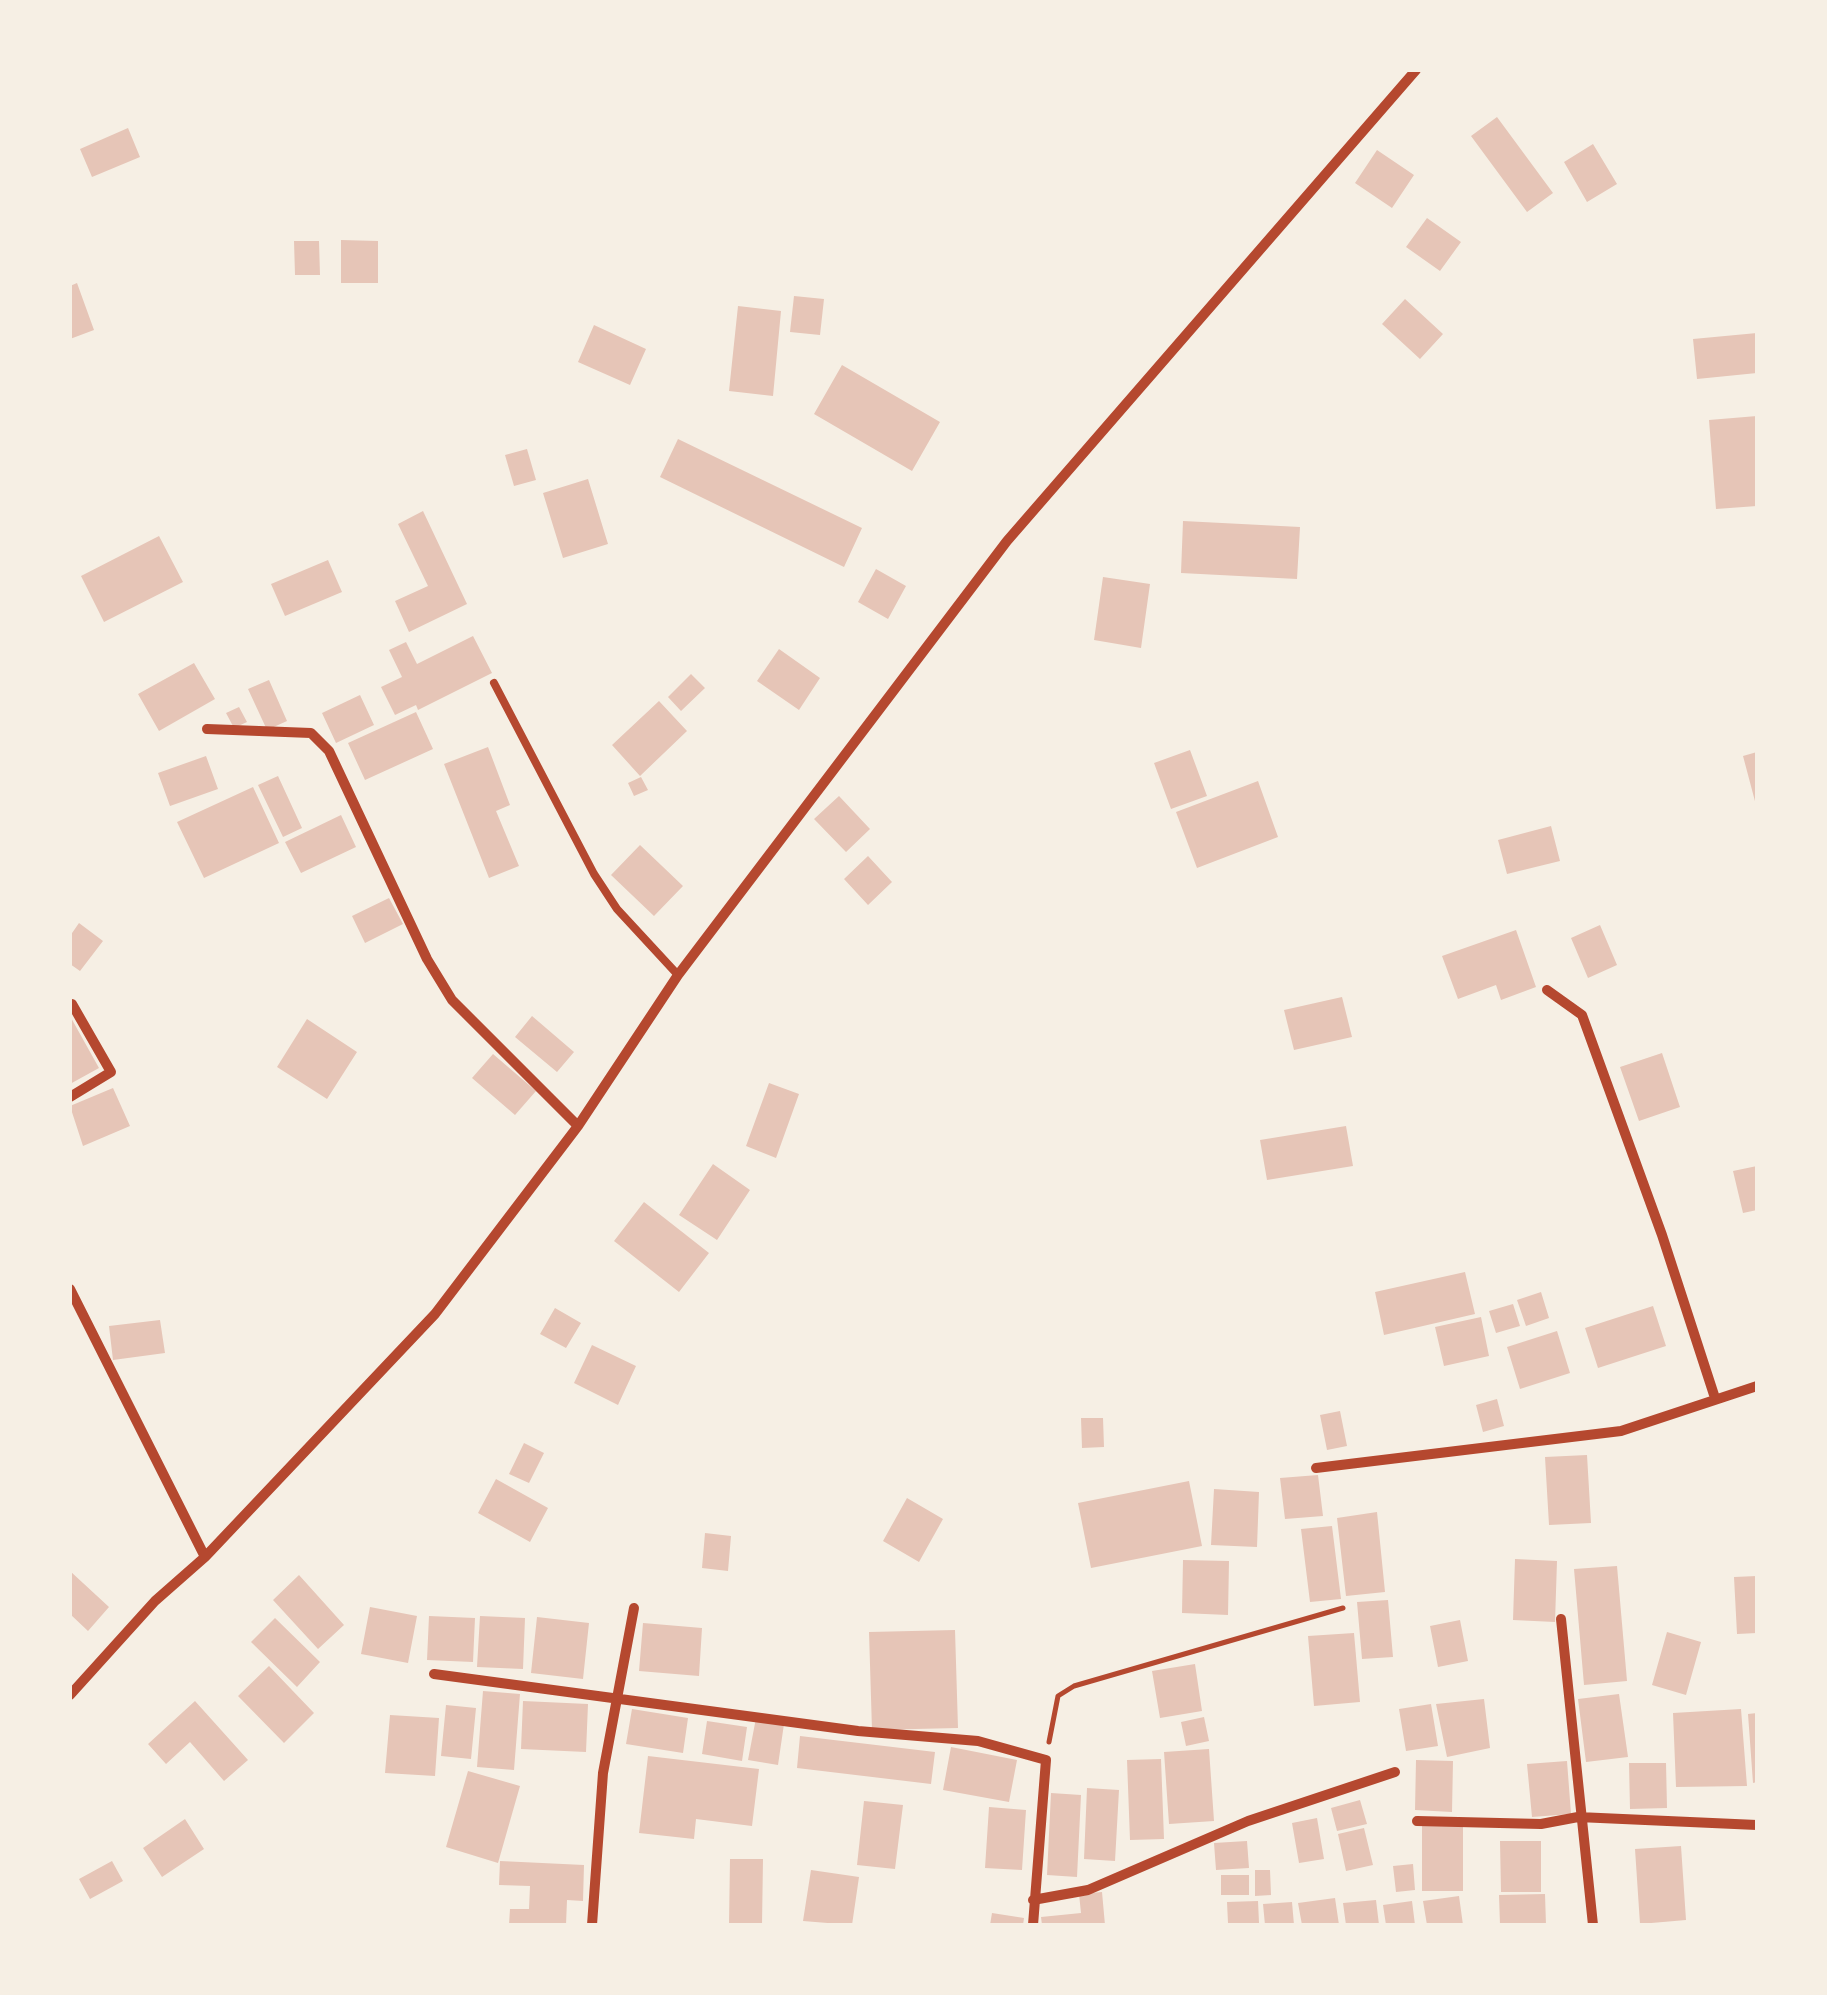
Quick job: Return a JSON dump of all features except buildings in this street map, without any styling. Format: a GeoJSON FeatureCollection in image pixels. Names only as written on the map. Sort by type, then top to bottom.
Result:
{"type":"FeatureCollection","features":[{"type":"Feature","properties":{"kind":"street"},"geometry":{"type":"LineString","coordinates":[[70,1695],[155,1600],[205,1557],[435,1314],[578,1126],[678,975],[1006,541],[1416,70]]}},
{"type":"Feature","properties":{"kind":"street"},"geometry":{"type":"LineString","coordinates":[[206,728],[311,733],[330,751],[427,959],[452,1000],[489,1042],[578,1126]]}},
{"type":"Feature","properties":{"kind":"street"},"geometry":{"type":"LineString","coordinates":[[1547,990],[1582,1015],[1662,1235],[1715,1398]]}},
{"type":"Feature","properties":{"kind":"street"},"geometry":{"type":"LineString","coordinates":[[70,1096],[111,1072],[72,1004]]}},
{"type":"Feature","properties":{"kind":"street"},"geometry":{"type":"LineString","coordinates":[[70,1289],[205,1557]]}},
{"type":"Feature","properties":{"kind":"street"},"geometry":{"type":"LineString","coordinates":[[1316,1468],[1621,1431],[1757,1386]]}},
{"type":"Feature","properties":{"kind":"street"},"geometry":{"type":"LineString","coordinates":[[592,1925],[595,1838],[614,1695],[634,1608]]}},
{"type":"Feature","properties":{"kind":"street"},"geometry":{"type":"LineString","coordinates":[[1560,1619],[1578,1817],[1593,1925]]}},
{"type":"Feature","properties":{"kind":"street"},"geometry":{"type":"LineString","coordinates":[[434,1674],[614,1695],[858,1732],[978,1741],[1046,1760],[1033,1925]]}},
{"type":"Feature","properties":{"kind":"street"},"geometry":{"type":"LineString","coordinates":[[1033,1900],[1088,1890],[1248,1820],[1395,1772]]}},
{"type":"Feature","properties":{"kind":"street"},"geometry":{"type":"LineString","coordinates":[[1417,1822],[1541,1824],[1578,1817],[1757,1825]]}},
{"type":"Feature","properties":{"kind":"lane"},"geometry":{"type":"LineString","coordinates":[[494,683],[594,874],[617,909],[678,975]]}},
{"type":"Feature","properties":{"kind":"path"},"geometry":{"type":"LineString","coordinates":[[1046,1760],[1058,1696],[1074,1686],[1343,1608]]}}]}
